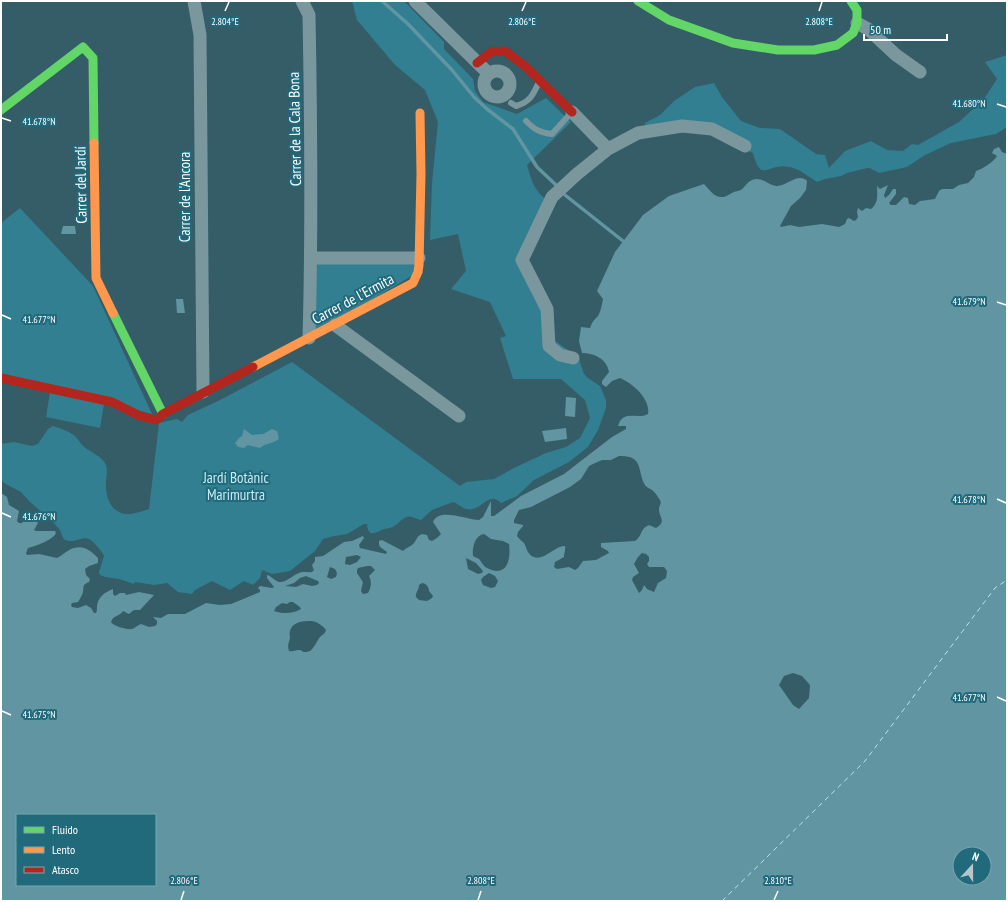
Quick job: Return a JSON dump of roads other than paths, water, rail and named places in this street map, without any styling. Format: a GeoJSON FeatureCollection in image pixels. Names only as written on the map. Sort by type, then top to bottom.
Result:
{"type":"FeatureCollection","features":[{"type":"Feature","properties":{"kind":"street","name":"Carrer de l'Ancora"},"geometry":{"type":"LineString","coordinates":[[194,1],[200,35],[203,392]]}},
{"type":"Feature","properties":{"kind":"street","name":"Carrer de la Cala Bona"},"geometry":{"type":"LineString","coordinates":[[302,1],[309,15],[312,129],[309,338]]}},
{"type":"Feature","properties":{"kind":"street"},"geometry":{"type":"LineString","coordinates":[[415,1],[477,64],[488,73]]}},
{"type":"Feature","properties":{"kind":"street"},"geometry":{"type":"LineString","coordinates":[[638,1],[669,20],[733,43],[778,50],[814,50],[837,45],[853,33],[857,23],[856,10],[851,1]]}},
{"type":"Feature","properties":{"kind":"street"},"geometry":{"type":"LineString","coordinates":[[857,23],[868,29],[896,55],[920,72]]}},
{"type":"Feature","properties":{"kind":"street","name":"Carrer del Jardí"},"geometry":{"type":"LineString","coordinates":[[1,110],[83,47],[93,58],[96,278],[159,417]]}},
{"type":"Feature","properties":{"kind":"street"},"geometry":{"type":"LineString","coordinates":[[477,64],[491,52],[505,51],[525,66],[608,149]]}},
{"type":"Feature","properties":{"kind":"street","name":"Carrer de l'Ermita"},"geometry":{"type":"LineString","coordinates":[[159,417],[203,392],[335,325],[413,283],[418,272],[419,258],[421,174],[420,113]]}},
{"type":"Feature","properties":{"kind":"street"},"geometry":{"type":"LineString","coordinates":[[573,358],[560,355],[549,346],[547,309],[522,260],[552,197],[608,149],[638,133],[682,126],[712,129],[745,146]]}},
{"type":"Feature","properties":{"kind":"street"},"geometry":{"type":"LineString","coordinates":[[311,258],[419,258]]}},
{"type":"Feature","properties":{"kind":"street"},"geometry":{"type":"LineString","coordinates":[[335,325],[459,416]]}},
{"type":"Feature","properties":{"kind":"street"},"geometry":{"type":"LineString","coordinates":[[1,378],[112,402],[140,416],[159,417]]}},
{"type":"Feature","properties":{"kind":"lane"},"geometry":{"type":"LineString","coordinates":[[511,103],[516,106],[525,103],[540,81]]}},
{"type":"Feature","properties":{"kind":"lane"},"geometry":{"type":"LineString","coordinates":[[526,121],[541,133],[552,134],[572,112]]}},
{"type":"Feature","properties":{"kind":"waterway"},"geometry":{"type":"LineString","coordinates":[[382,1],[408,24],[452,70],[474,97],[513,129],[537,167],[556,185]]}},
{"type":"Feature","properties":{"kind":"waterway"},"geometry":{"type":"LineString","coordinates":[[565,195],[623,241]]}},
{"type":"Feature","properties":{"kind":"park label","name":"Jardí Botànic Marimurtra"},"geometry":{"type":"Point","coordinates":[236,486]}}]}
